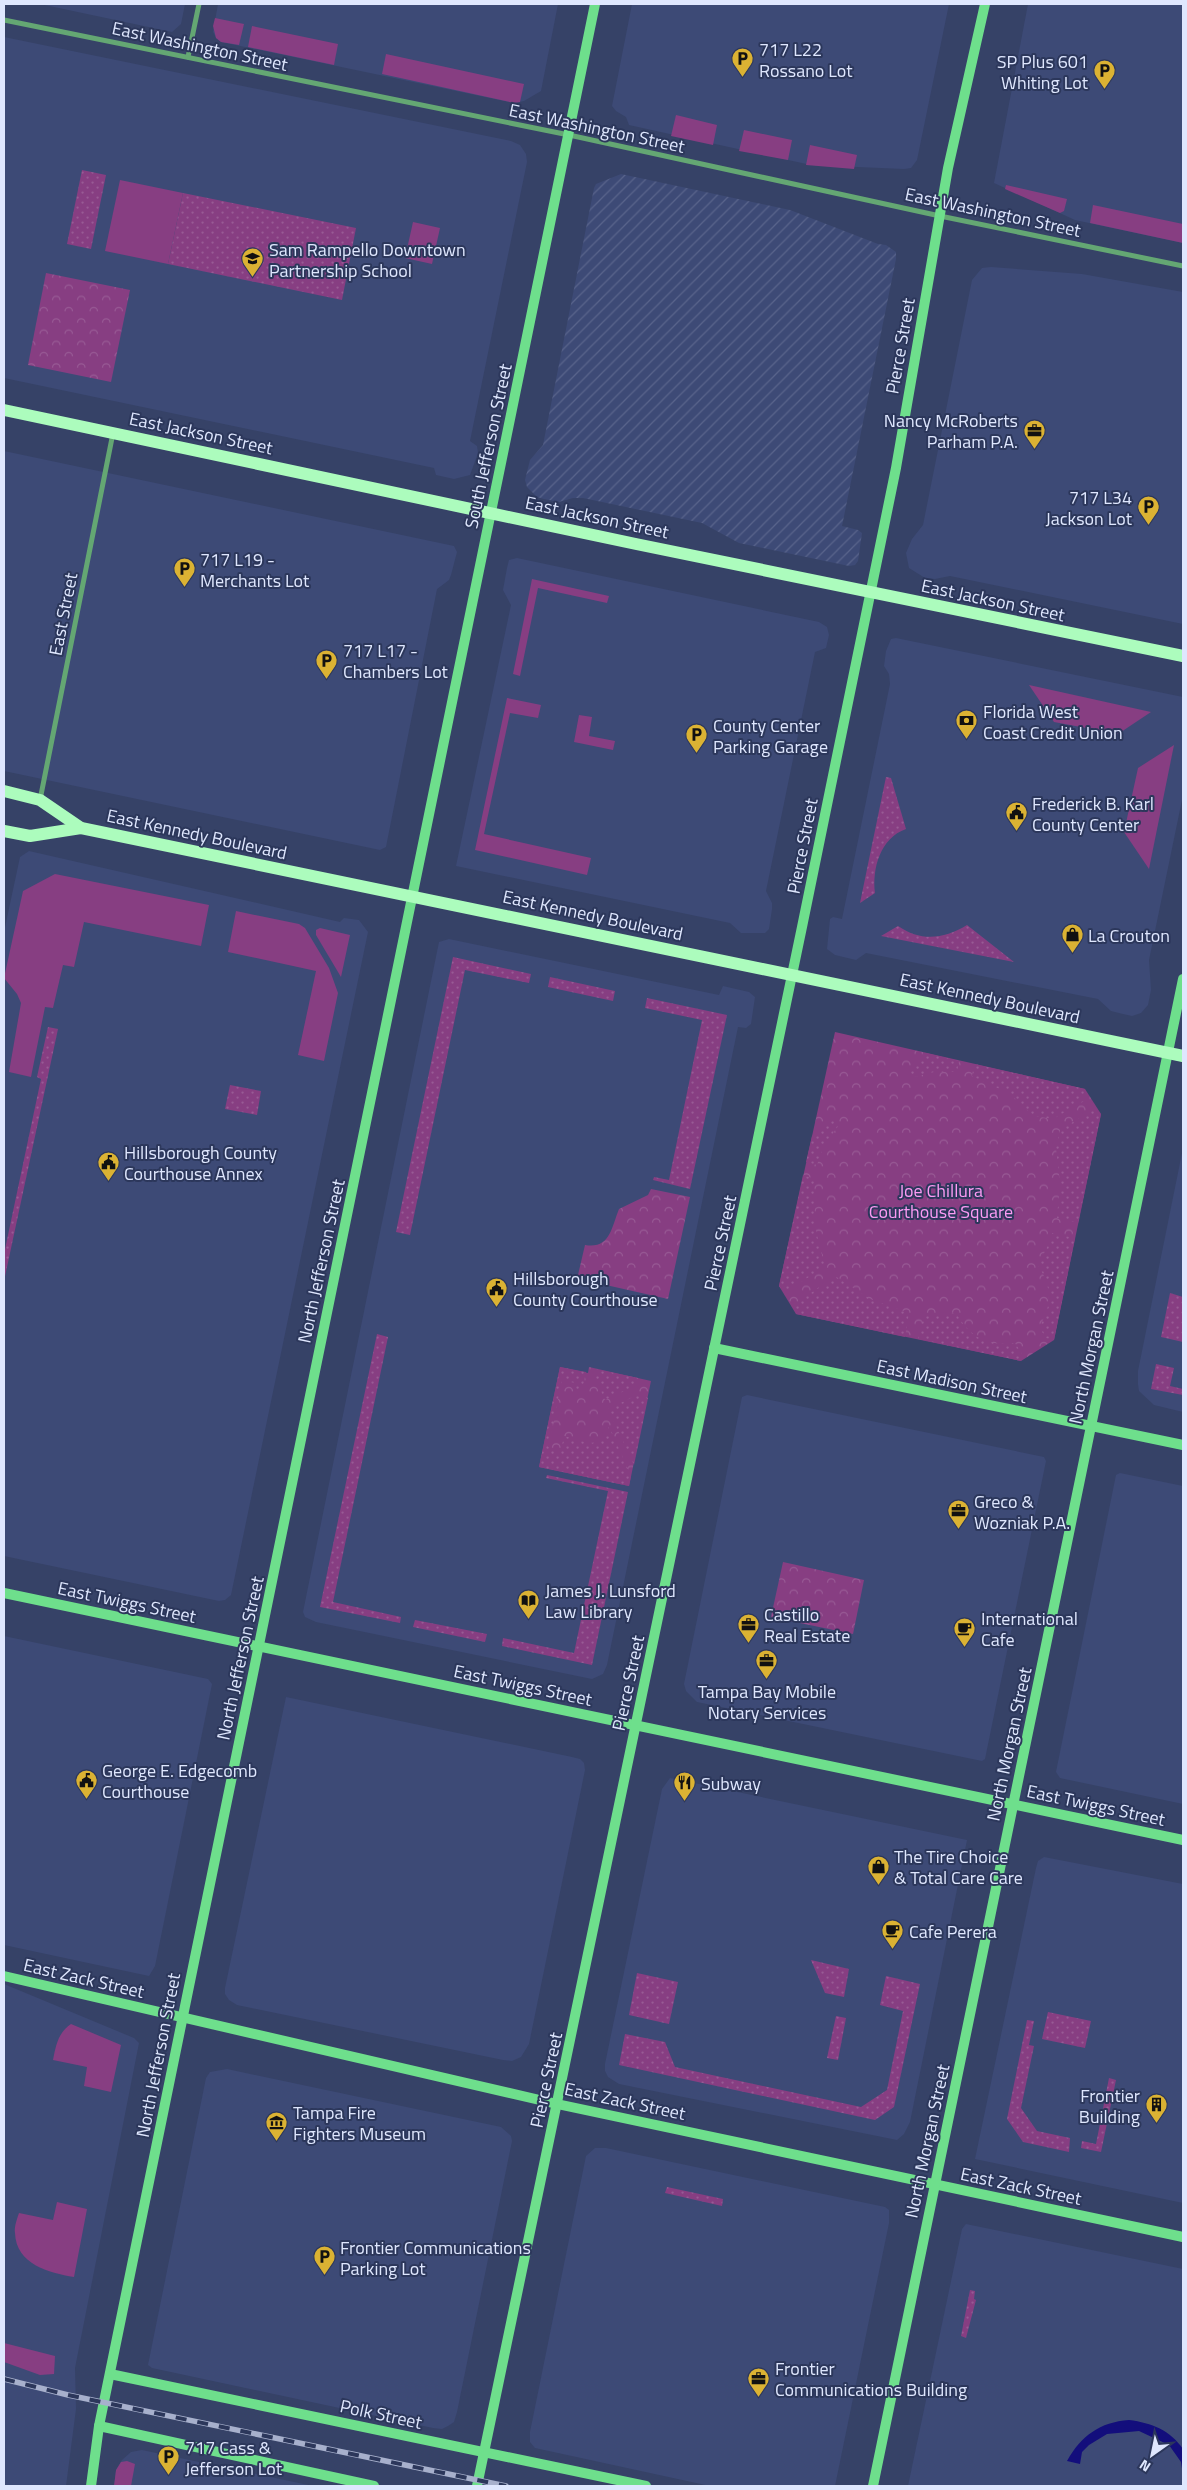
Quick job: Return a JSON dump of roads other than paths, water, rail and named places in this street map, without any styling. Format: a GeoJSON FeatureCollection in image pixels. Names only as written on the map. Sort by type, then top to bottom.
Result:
{"type":"FeatureCollection","features":[{"type":"Feature","properties":{"kind":"main road","name":"East Jackson Street"},"geometry":{"type":"LineString","coordinates":[[4,410],[1183,656]]}},
{"type":"Feature","properties":{"kind":"main road","name":"East Kennedy Boulevard"},"geometry":{"type":"LineString","coordinates":[[4,791],[40,800],[81,828],[1183,1056]]}},
{"type":"Feature","properties":{"kind":"main road"},"geometry":{"type":"LineString","coordinates":[[5,833],[30,836],[81,828]]}},
{"type":"Feature","properties":{"kind":"street"},"geometry":{"type":"LineString","coordinates":[[188,57],[199,4]]}},
{"type":"Feature","properties":{"kind":"street","name":"South Jefferson Street"},"geometry":{"type":"LineString","coordinates":[[413,896],[595,4]]}},
{"type":"Feature","properties":{"kind":"street","name":"Pierce Street"},"geometry":{"type":"LineString","coordinates":[[477,2486],[896,468],[948,168],[984,4]]}},
{"type":"Feature","properties":{"kind":"street","name":"East Washington Street"},"geometry":{"type":"LineString","coordinates":[[4,20],[569,135],[940,216],[1183,266]]}},
{"type":"Feature","properties":{"kind":"street","name":"East Street"},"geometry":{"type":"LineString","coordinates":[[40,800],[114,433]]}},
{"type":"Feature","properties":{"kind":"street","name":"North Jefferson Street"},"geometry":{"type":"LineString","coordinates":[[91,2486],[99,2426],[413,896]]}},
{"type":"Feature","properties":{"kind":"street","name":"North Morgan Street"},"geometry":{"type":"LineString","coordinates":[[874,2486],[934,2184],[1183,979]]}},
{"type":"Feature","properties":{"kind":"street","name":"East Madison Street"},"geometry":{"type":"LineString","coordinates":[[714,1348],[1183,1445]]}},
{"type":"Feature","properties":{"kind":"street","name":"East Twiggs Street"},"geometry":{"type":"LineString","coordinates":[[4,1593],[1183,1840]]}},
{"type":"Feature","properties":{"kind":"street","name":"East Zack Street"},"geometry":{"type":"LineString","coordinates":[[4,1976],[557,2104],[1183,2237]]}},
{"type":"Feature","properties":{"kind":"street","name":"Polk Street"},"geometry":{"type":"LineString","coordinates":[[110,2374],[646,2486]]}},
{"type":"Feature","properties":{"kind":"street"},"geometry":{"type":"LineString","coordinates":[[99,2426],[374,2486]]}},
{"type":"Feature","properties":{"kind":"railway"},"geometry":{"type":"LineString","coordinates":[[4,2379],[68,2395],[506,2486]]}},
{"type":"Feature","properties":{"kind":"place","name":"717 L22 Rossano Lot"},"geometry":{"type":"Point","coordinates":[743,78]}},
{"type":"Feature","properties":{"kind":"place","name":"SP Plus 601 Whiting Lot"},"geometry":{"type":"Point","coordinates":[1104,90]}},
{"type":"Feature","properties":{"kind":"place","name":"Sam Rampello Downtown Partnership School"},"geometry":{"type":"Point","coordinates":[253,278]}},
{"type":"Feature","properties":{"kind":"place","name":"Nancy McRoberts Parham P.A."},"geometry":{"type":"Point","coordinates":[1034,449]}},
{"type":"Feature","properties":{"kind":"place","name":"717 L34 Jackson Lot"},"geometry":{"type":"Point","coordinates":[1148,526]}},
{"type":"Feature","properties":{"kind":"place","name":"717 L19 - Merchants Lot"},"geometry":{"type":"Point","coordinates":[184,588]}},
{"type":"Feature","properties":{"kind":"place","name":"717 L17 - Chambers Lot"},"geometry":{"type":"Point","coordinates":[327,679]}},
{"type":"Feature","properties":{"kind":"place","name":"Florida West Coast Credit Union"},"geometry":{"type":"Point","coordinates":[967,740]}},
{"type":"Feature","properties":{"kind":"place","name":"County Center Parking Garage"},"geometry":{"type":"Point","coordinates":[697,754]}},
{"type":"Feature","properties":{"kind":"place","name":"Frederick B. Karl County Center"},"geometry":{"type":"Point","coordinates":[1016,832]}},
{"type":"Feature","properties":{"kind":"place","name":"La Crouton"},"geometry":{"type":"Point","coordinates":[1072,954]}},
{"type":"Feature","properties":{"kind":"place","name":"Hillsborough County Courthouse Annex"},"geometry":{"type":"Point","coordinates":[108,1181]}},
{"type":"Feature","properties":{"kind":"place","name":"Hillsborough County Courthouse"},"geometry":{"type":"Point","coordinates":[497,1307]}},
{"type":"Feature","properties":{"kind":"place","name":"Greco & Wozniak P.A."},"geometry":{"type":"Point","coordinates":[958,1530]}},
{"type":"Feature","properties":{"kind":"place","name":"James J. Lunsford Law Library"},"geometry":{"type":"Point","coordinates":[529,1619]}},
{"type":"Feature","properties":{"kind":"place","name":"Castillo Real Estate"},"geometry":{"type":"Point","coordinates":[748,1643]}},
{"type":"Feature","properties":{"kind":"place","name":"International Cafe"},"geometry":{"type":"Point","coordinates":[965,1647]}},
{"type":"Feature","properties":{"kind":"place","name":"Tampa Bay Mobile Notary Services"},"geometry":{"type":"Point","coordinates":[767,1680]}},
{"type":"Feature","properties":{"kind":"place","name":"George E. Edgecomb Courthouse"},"geometry":{"type":"Point","coordinates":[86,1799]}},
{"type":"Feature","properties":{"kind":"place","name":"Subway"},"geometry":{"type":"Point","coordinates":[685,1802]}},
{"type":"Feature","properties":{"kind":"place","name":"The Tire Choice & Total Care Care"},"geometry":{"type":"Point","coordinates":[878,1885]}},
{"type":"Feature","properties":{"kind":"place","name":"Cafe Perera"},"geometry":{"type":"Point","coordinates":[893,1950]}},
{"type":"Feature","properties":{"kind":"place","name":"Frontier Building"},"geometry":{"type":"Point","coordinates":[1156,2124]}},
{"type":"Feature","properties":{"kind":"place","name":"Tampa Fire Fighters Museum"},"geometry":{"type":"Point","coordinates":[277,2141]}},
{"type":"Feature","properties":{"kind":"place","name":"Frontier Communications Parking Lot"},"geometry":{"type":"Point","coordinates":[324,2276]}},
{"type":"Feature","properties":{"kind":"place","name":"Frontier Communications Building"},"geometry":{"type":"Point","coordinates":[759,2397]}},
{"type":"Feature","properties":{"kind":"place","name":"717 Cass & Jefferson Lot"},"geometry":{"type":"Point","coordinates":[169,2476]}},
{"type":"Feature","properties":{"kind":"park label","name":"Joe Chillura Courthouse Square"},"geometry":{"type":"Point","coordinates":[941,1200]}}]}
